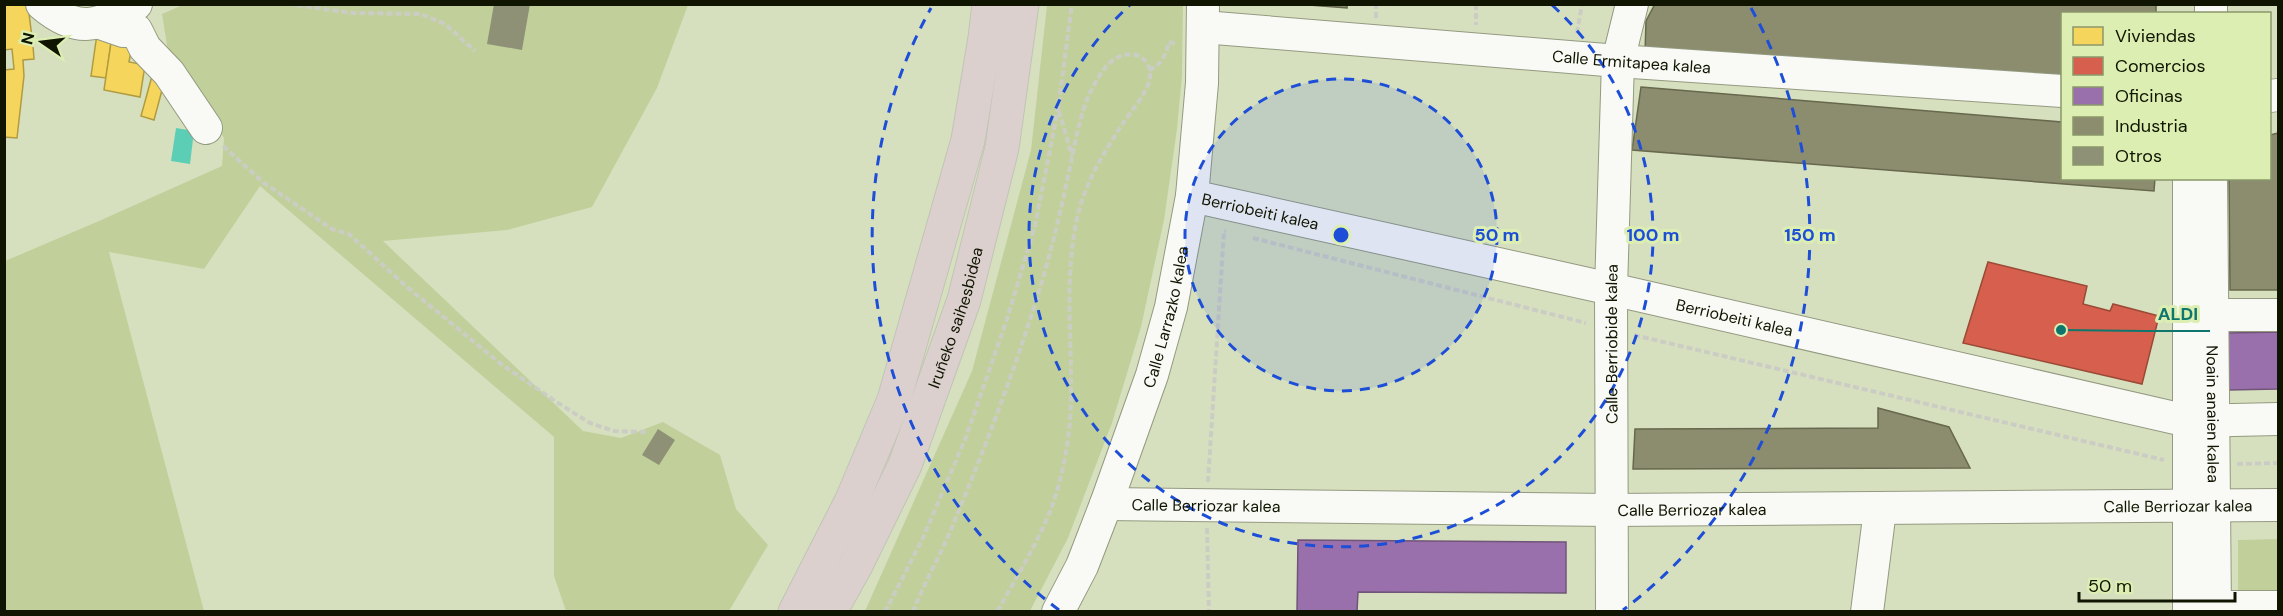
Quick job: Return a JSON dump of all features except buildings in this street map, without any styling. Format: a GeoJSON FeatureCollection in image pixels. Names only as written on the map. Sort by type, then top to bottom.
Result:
{"type":"FeatureCollection","features":[{"type":"Feature","properties":{"kind":"highway","name":"Iruñeko saihesbidea"},"geometry":{"type":"LineString","coordinates":[[795,612],[852,500],[894,400],[968,140],[986,38],[989,4]]}},
{"type":"Feature","properties":{"kind":"highway","name":"Iruñeko saihesbidea"},"geometry":{"type":"LineString","coordinates":[[830,612],[905,465],[964,300],[1002,148],[1022,4]]}},
{"type":"Feature","properties":{"kind":"street"},"geometry":{"type":"LineString","coordinates":[[42,4],[54,15],[86,26],[141,13],[145,48],[169,73],[206,128]]}},
{"type":"Feature","properties":{"kind":"street","name":"Calle Berriobide kalea"},"geometry":{"type":"LineString","coordinates":[[1612,612],[1611,289],[1618,61],[1632,4]]}},
{"type":"Feature","properties":{"kind":"street","name":"Calle Ermitapea kalea"},"geometry":{"type":"LineString","coordinates":[[1196,25],[1618,61],[2061,91]]}},
{"type":"Feature","properties":{"kind":"street","name":"Calle Larrazko kalea"},"geometry":{"type":"LineString","coordinates":[[1058,612],[1082,566],[1106,504],[1152,375],[1171,307],[1192,196],[1202,83],[1196,25]]}},
{"type":"Feature","properties":{"kind":"street","name":"Noain anaien kalea"},"geometry":{"type":"LineString","coordinates":[[2189,180],[2201,421],[2206,610]]}},
{"type":"Feature","properties":{"kind":"street","name":"Noain anaien kalea"},"geometry":{"type":"LineString","coordinates":[[2201,421],[2214,315],[2211,180]]}},
{"type":"Feature","properties":{"kind":"street","name":"Berriobeiti kalea"},"geometry":{"type":"LineString","coordinates":[[1192,196],[2201,421],[2278,419]]}},
{"type":"Feature","properties":{"kind":"street"},"geometry":{"type":"LineString","coordinates":[[2214,315],[2278,315]]}},
{"type":"Feature","properties":{"kind":"street","name":"Calle Berriozar kalea"},"geometry":{"type":"LineString","coordinates":[[1106,504],[1611,510],[1880,510],[2278,505]]}},
{"type":"Feature","properties":{"kind":"street"},"geometry":{"type":"LineString","coordinates":[[1867,612],[1880,510]]}},
{"type":"Feature","properties":{"kind":"street"},"geometry":{"type":"LineString","coordinates":[[2206,610],[2278,607]]}},
{"type":"Feature","properties":{"kind":"path"},"geometry":{"type":"LineString","coordinates":[[288,4],[353,14],[421,14],[445,24],[475,51]]}},
{"type":"Feature","properties":{"kind":"path"},"geometry":{"type":"LineString","coordinates":[[885,612],[923,538],[966,437],[1007,319],[1035,226],[1058,109],[1072,4]]}},
{"type":"Feature","properties":{"kind":"path"},"geometry":{"type":"LineString","coordinates":[[1376,4],[1376,19]]}},
{"type":"Feature","properties":{"kind":"path"},"geometry":{"type":"LineString","coordinates":[[1476,4],[1476,26]]}},
{"type":"Feature","properties":{"kind":"path"},"geometry":{"type":"LineString","coordinates":[[1577,33],[1582,4]]}},
{"type":"Feature","properties":{"kind":"path"},"geometry":{"type":"LineString","coordinates":[[1149,70],[1156,67],[1163,59],[1169,42],[1196,25]]}},
{"type":"Feature","properties":{"kind":"path"},"geometry":{"type":"LineString","coordinates":[[913,612],[948,538],[977,466],[1043,279],[1082,112],[1094,84],[1107,65],[1118,55],[1133,53],[1139,55],[1149,70],[1147,86],[1106,148],[1088,186],[1077,218],[1071,257],[1069,307],[1071,398],[1063,464],[1051,508],[997,612]]}},
{"type":"Feature","properties":{"kind":"path"},"geometry":{"type":"LineString","coordinates":[[1058,109],[1072,156]]}},
{"type":"Feature","properties":{"kind":"path"},"geometry":{"type":"LineString","coordinates":[[206,128],[264,183],[332,229],[349,234],[407,287],[501,364],[590,423],[614,431],[649,432]]}},
{"type":"Feature","properties":{"kind":"green space"},"geometry":{"type":"Polygon","coordinates":[[[185,4],[688,5],[657,88],[592,207],[507,230],[383,241],[583,431],[621,438],[663,422],[720,455],[736,509],[768,545],[729,611],[566,611],[554,576],[554,437],[260,186],[204,269],[109,252],[204,611],[5,612],[5,261],[222,166],[224,138],[169,58],[162,14],[185,4]]]}},
{"type":"Feature","properties":{"kind":"green space"},"geometry":{"type":"Polygon","coordinates":[[[1047,5],[1183,5],[1182,76],[1177,129],[1164,220],[1141,327],[1112,423],[1068,538],[1030,611],[865,611],[972,371],[1031,150],[1047,5]]]}},
{"type":"Feature","properties":{"kind":"green space"},"geometry":{"type":"Polygon","coordinates":[[[2278,539],[2278,590],[2238,590],[2238,540],[2278,539]]]}},
{"type":"Feature","properties":{"kind":"water"},"geometry":{"type":"Polygon","coordinates":[[[176,128],[194,131],[190,164],[171,161],[176,128]]]}},
{"type":"Feature","properties":{"kind":"place","name":"ALDI"},"geometry":{"type":"Point","coordinates":[2061,330]}}]}
